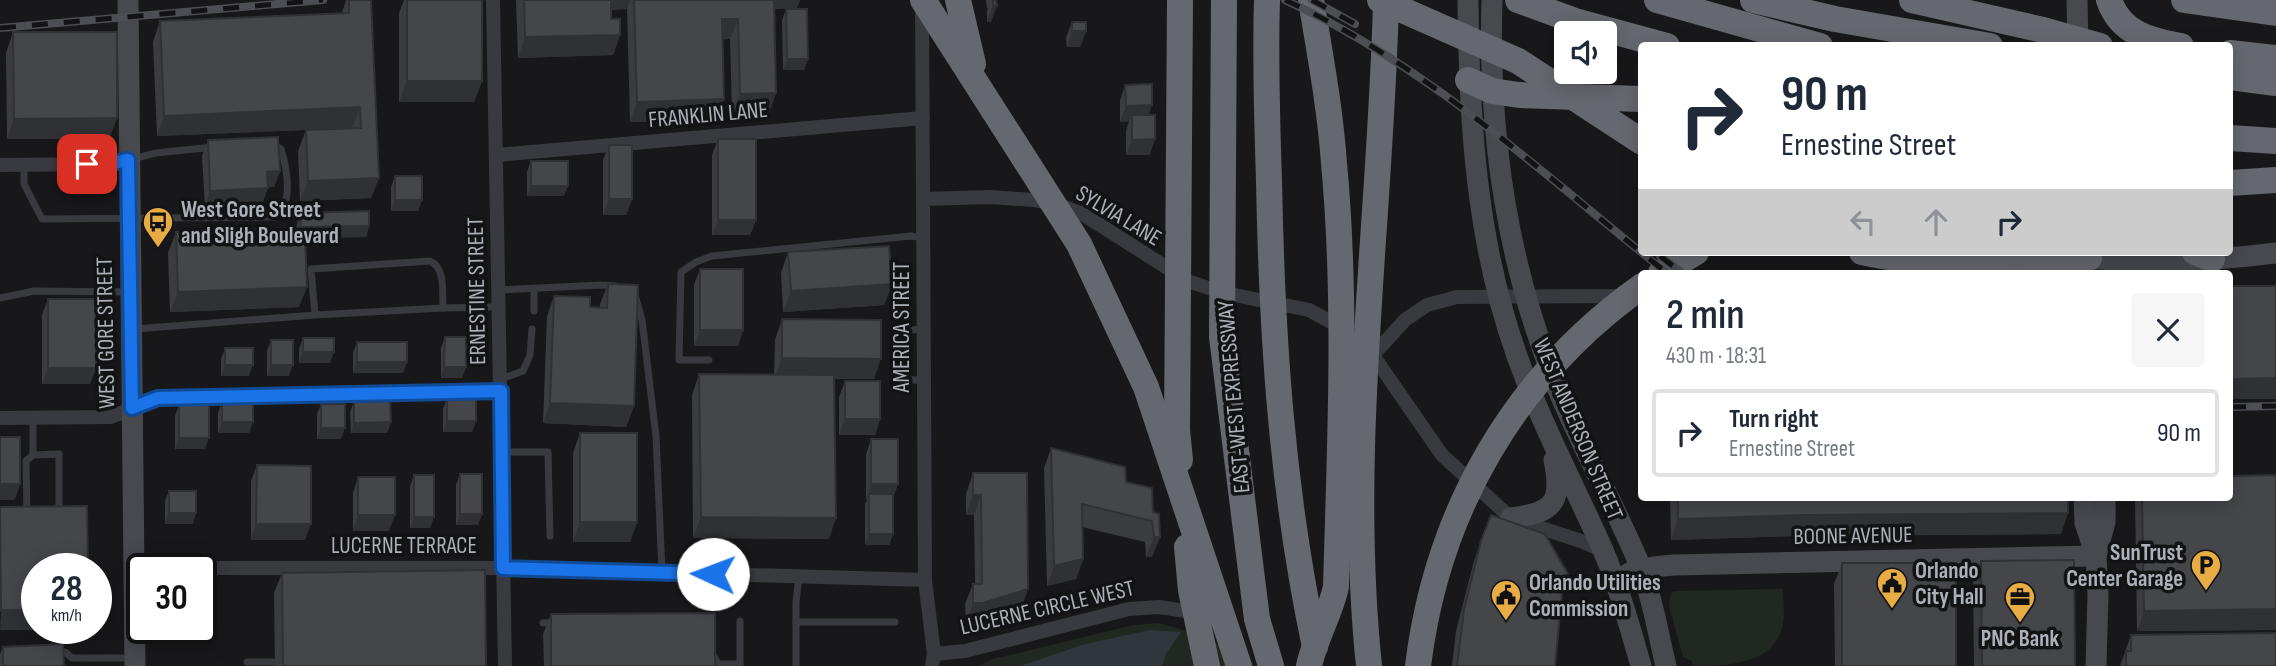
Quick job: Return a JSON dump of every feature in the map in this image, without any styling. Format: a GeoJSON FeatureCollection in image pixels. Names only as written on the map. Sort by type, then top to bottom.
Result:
{"type":"FeatureCollection","features":[{"type":"Feature","properties":{"kind":"highway"},"geometry":{"type":"LineString","coordinates":[[923,0],[1079,244],[1146,387],[1239,666]]}},
{"type":"Feature","properties":{"kind":"highway"},"geometry":{"type":"LineString","coordinates":[[958,0],[979,86]]}},
{"type":"Feature","properties":{"kind":"highway"},"geometry":{"type":"LineString","coordinates":[[1180,0],[1177,430],[1191,590],[1207,666]]}},
{"type":"Feature","properties":{"kind":"highway","name":"EAST-WEST EXPRESSWAY"},"geometry":{"type":"LineString","coordinates":[[1224,0],[1223,337],[1257,619],[1271,666]]}},
{"type":"Feature","properties":{"kind":"highway","name":"EAST-WEST EXPRESSWAY"},"geometry":{"type":"LineString","coordinates":[[1267,0],[1270,253],[1279,414],[1302,586],[1319,666]]}},
{"type":"Feature","properties":{"kind":"highway"},"geometry":{"type":"LineString","coordinates":[[1310,666],[1320,633],[1332,607],[1336,587],[1340,360],[1338,220],[1334,162],[1311,0]]}},
{"type":"Feature","properties":{"kind":"highway"},"geometry":{"type":"LineString","coordinates":[[1380,0],[1518,61],[1638,139]]}},
{"type":"Feature","properties":{"kind":"highway"},"geometry":{"type":"LineString","coordinates":[[1369,666],[1361,535],[1369,316],[1387,0]]}},
{"type":"Feature","properties":{"kind":"highway"},"geometry":{"type":"LineString","coordinates":[[1518,0],[1575,21],[1652,42]]}},
{"type":"Feature","properties":{"kind":"highway"},"geometry":{"type":"LineString","coordinates":[[1657,0],[1806,42]]}},
{"type":"Feature","properties":{"kind":"highway"},"geometry":{"type":"LineString","coordinates":[[1754,0],[1835,19],[1967,42]]}},
{"type":"Feature","properties":{"kind":"highway"},"geometry":{"type":"LineString","coordinates":[[1912,0],[2082,30]]}},
{"type":"Feature","properties":{"kind":"highway"},"geometry":{"type":"LineString","coordinates":[[1982,0],[2082,30]]}},
{"type":"Feature","properties":{"kind":"highway"},"geometry":{"type":"LineString","coordinates":[[2109,0],[2127,28],[2164,42]]}},
{"type":"Feature","properties":{"kind":"highway"},"geometry":{"type":"LineString","coordinates":[[2184,0],[2276,13]]}},
{"type":"Feature","properties":{"kind":"highway"},"geometry":{"type":"LineString","coordinates":[[2233,53],[2276,58]]}},
{"type":"Feature","properties":{"kind":"highway"},"geometry":{"type":"LineString","coordinates":[[2233,77],[2276,83]]}},
{"type":"Feature","properties":{"kind":"highway"},"geometry":{"type":"LineString","coordinates":[[1480,85],[1537,96],[1637,99]]}},
{"type":"Feature","properties":{"kind":"highway"},"geometry":{"type":"LineString","coordinates":[[2233,94],[2276,96]]}},
{"type":"Feature","properties":{"kind":"highway"},"geometry":{"type":"LineString","coordinates":[[2233,138],[2276,141]]}},
{"type":"Feature","properties":{"kind":"highway"},"geometry":{"type":"LineString","coordinates":[[2233,183],[2276,180]]}},
{"type":"Feature","properties":{"kind":"highway"},"geometry":{"type":"LineString","coordinates":[[1666,270],[1689,256]]}},
{"type":"Feature","properties":{"kind":"highway"},"geometry":{"type":"LineString","coordinates":[[1886,256],[1916,261],[2019,266],[2041,270]]}},
{"type":"Feature","properties":{"kind":"highway"},"geometry":{"type":"LineString","coordinates":[[2012,256],[2090,264]]}},
{"type":"Feature","properties":{"kind":"highway"},"geometry":{"type":"LineString","coordinates":[[1419,666],[1425,621],[1440,560],[1452,526],[1484,460],[1515,410],[1569,346],[1602,315],[1638,289]]}},
{"type":"Feature","properties":{"kind":"main road","name":"WEST GORE STREET"},"geometry":{"type":"LineString","coordinates":[[128,0],[134,553]]}},
{"type":"Feature","properties":{"kind":"main road","name":"WEST ANDERSON STREET"},"geometry":{"type":"LineString","coordinates":[[1468,0],[1480,85],[1498,155],[1510,229],[1536,331],[1570,418],[1641,570],[1667,666]]}},
{"type":"Feature","properties":{"kind":"main road","name":"WEST ANDERSON STREET"},"geometry":{"type":"LineString","coordinates":[[1492,0],[1480,85],[1479,201],[1494,276],[1511,339],[1536,408],[1614,578],[1641,666]]}},
{"type":"Feature","properties":{"kind":"main road"},"geometry":{"type":"LineString","coordinates":[[2090,264],[2276,253]]}},
{"type":"Feature","properties":{"kind":"main road"},"geometry":{"type":"LineString","coordinates":[[1511,517],[1543,512],[1552,503],[1558,486],[1549,434]]}},
{"type":"Feature","properties":{"kind":"main road"},"geometry":{"type":"LineString","coordinates":[[2084,501],[2085,523],[2096,556],[2096,666]]}},
{"type":"Feature","properties":{"kind":"main road"},"geometry":{"type":"LineString","coordinates":[[2096,556],[2105,522],[2105,501]]}},
{"type":"Feature","properties":{"kind":"main road","name":"BOONE AVENUE"},"geometry":{"type":"LineString","coordinates":[[1614,578],[1672,565],[2096,556]]}},
{"type":"Feature","properties":{"kind":"main road","name":"WEST GORE STREET"},"geometry":{"type":"LineString","coordinates":[[135,644],[135,662]]}},
{"type":"Feature","properties":{"kind":"street","name":"ERNESTINE STREET"},"geometry":{"type":"LineString","coordinates":[[493,0],[505,666]]}},
{"type":"Feature","properties":{"kind":"street","name":"AMERICA STREET"},"geometry":{"type":"LineString","coordinates":[[923,0],[925,580],[933,660]]}},
{"type":"Feature","properties":{"kind":"street","name":"FRANKLIN LANE"},"geometry":{"type":"LineString","coordinates":[[497,155],[923,118]]}},
{"type":"Feature","properties":{"kind":"street"},"geometry":{"type":"LineString","coordinates":[[0,165],[108,164],[128,160]]}},
{"type":"Feature","properties":{"kind":"street","name":"SYLVIA LANE"},"geometry":{"type":"LineString","coordinates":[[924,199],[990,197],[1059,205],[1081,213],[1188,281],[1220,292],[1309,310],[1347,331],[1374,355]]}},
{"type":"Feature","properties":{"kind":"street"},"geometry":{"type":"LineString","coordinates":[[1603,551],[1511,517],[1442,455],[1374,355],[1405,320],[1427,305],[1457,297],[1638,296]]}},
{"type":"Feature","properties":{"kind":"street"},"geometry":{"type":"LineString","coordinates":[[0,418],[111,417],[158,398],[501,385]]}},
{"type":"Feature","properties":{"kind":"street","name":"LUCERNE TERRACE"},"geometry":{"type":"LineString","coordinates":[[217,570],[345,574],[503,568],[925,580]]}},
{"type":"Feature","properties":{"kind":"street","name":"LUCERNE CIRCLE WEST"},"geometry":{"type":"LineString","coordinates":[[933,660],[1149,606],[1186,611],[1217,623],[1262,648],[1280,666]]}},
{"type":"Feature","properties":{"kind":"lane"},"geometry":{"type":"LineString","coordinates":[[24,165],[24,184],[41,219],[275,217],[282,213],[286,206],[284,159],[281,149],[265,142]]}},
{"type":"Feature","properties":{"kind":"lane"},"geometry":{"type":"LineString","coordinates":[[128,160],[156,153],[224,146]]}},
{"type":"Feature","properties":{"kind":"lane"},"geometry":{"type":"LineString","coordinates":[[709,360],[679,360],[681,272],[686,267],[712,256],[911,236],[924,238]]}},
{"type":"Feature","properties":{"kind":"lane"},"geometry":{"type":"LineString","coordinates":[[315,315],[311,269],[430,261],[436,264],[441,275],[443,308]]}},
{"type":"Feature","properties":{"kind":"lane"},"geometry":{"type":"LineString","coordinates":[[499,290],[602,285],[623,288]]}},
{"type":"Feature","properties":{"kind":"lane"},"geometry":{"type":"LineString","coordinates":[[534,289],[534,311]]}},
{"type":"Feature","properties":{"kind":"lane"},"geometry":{"type":"LineString","coordinates":[[634,289],[642,320],[656,436],[662,573]]}},
{"type":"Feature","properties":{"kind":"lane"},"geometry":{"type":"LineString","coordinates":[[0,298],[34,291],[131,292]]}},
{"type":"Feature","properties":{"kind":"lane"},"geometry":{"type":"LineString","coordinates":[[131,330],[315,315],[499,307]]}},
{"type":"Feature","properties":{"kind":"lane"},"geometry":{"type":"LineString","coordinates":[[501,385],[523,371],[530,355],[532,329]]}},
{"type":"Feature","properties":{"kind":"lane"},"geometry":{"type":"LineString","coordinates":[[924,329],[898,331],[897,380],[925,380]]}},
{"type":"Feature","properties":{"kind":"lane"},"geometry":{"type":"LineString","coordinates":[[33,418],[33,455]]}},
{"type":"Feature","properties":{"kind":"lane"},"geometry":{"type":"LineString","coordinates":[[502,452],[548,452],[550,536]]}},
{"type":"Feature","properties":{"kind":"lane"},"geometry":{"type":"LineString","coordinates":[[27,514],[26,461],[33,455],[59,454],[59,513]]}},
{"type":"Feature","properties":{"kind":"lane"},"geometry":{"type":"LineString","coordinates":[[713,574],[714,538]]}},
{"type":"Feature","properties":{"kind":"lane"},"geometry":{"type":"LineString","coordinates":[[796,666],[799,577]]}},
{"type":"Feature","properties":{"kind":"lane"},"geometry":{"type":"LineString","coordinates":[[712,651],[713,659],[718,664],[740,665],[740,621]]}},
{"type":"Feature","properties":{"kind":"lane"},"geometry":{"type":"LineString","coordinates":[[543,623],[569,622]]}},
{"type":"Feature","properties":{"kind":"lane"},"geometry":{"type":"LineString","coordinates":[[796,622],[895,622]]}},
{"type":"Feature","properties":{"kind":"lane"},"geometry":{"type":"LineString","coordinates":[[43,651],[65,652],[72,659],[135,662]]}},
{"type":"Feature","properties":{"kind":"lane"},"geometry":{"type":"LineString","coordinates":[[247,662],[275,662]]}},
{"type":"Feature","properties":{"kind":"shaded area"},"geometry":{"type":"Polygon","coordinates":[[[1783,589],[1784,619],[1779,637],[1760,655],[1735,663],[1706,666],[1693,666],[1692,661],[1683,657],[1669,606],[1674,591],[1783,589]]]}},
{"type":"Feature","properties":{"kind":"shaded area"},"geometry":{"type":"Polygon","coordinates":[[[1158,623],[1209,640],[1257,666],[1162,666],[1167,652],[1081,645],[1020,666],[979,666],[993,659],[1134,625],[1158,623]]]}},
{"type":"Feature","properties":{"kind":"shaded area"},"geometry":{"type":"Polygon","coordinates":[[[1150,630],[1181,632],[1167,652],[1162,666],[1020,666],[1081,645],[1150,630]]]}},
{"type":"Feature","properties":{"kind":"building"},"geometry":{"type":"Polygon","coordinates":[[[349,0],[371,0],[379,178],[308,181],[306,130],[361,128],[360,107],[164,116],[160,21],[349,13],[349,0]]]}},
{"type":"Feature","properties":{"kind":"building"},"geometry":{"type":"Polygon","coordinates":[[[407,0],[482,0],[482,81],[407,81],[407,0]]]}},
{"type":"Feature","properties":{"kind":"building"},"geometry":{"type":"Polygon","coordinates":[[[524,0],[611,0],[611,19],[620,19],[620,35],[525,37],[524,0]]]}},
{"type":"Feature","properties":{"kind":"building"},"geometry":{"type":"Polygon","coordinates":[[[634,0],[774,0],[776,93],[740,94],[738,19],[722,19],[724,99],[637,102],[634,0]]]}},
{"type":"Feature","properties":{"kind":"building"},"geometry":{"type":"Polygon","coordinates":[[[786,9],[807,9],[808,59],[787,59],[786,9]]]}},
{"type":"Feature","properties":{"kind":"building"},"geometry":{"type":"Polygon","coordinates":[[[1072,22],[1086,22],[1086,31],[1072,31],[1072,22]]]}},
{"type":"Feature","properties":{"kind":"building"},"geometry":{"type":"Polygon","coordinates":[[[13,32],[117,32],[117,118],[14,119],[13,32]]]}},
{"type":"Feature","properties":{"kind":"building"},"geometry":{"type":"Polygon","coordinates":[[[1152,84],[1152,105],[1126,106],[1125,85],[1152,84]]]}},
{"type":"Feature","properties":{"kind":"building"},"geometry":{"type":"Polygon","coordinates":[[[1132,115],[1155,115],[1155,139],[1132,140],[1132,115]]]}},
{"type":"Feature","properties":{"kind":"building"},"geometry":{"type":"Polygon","coordinates":[[[278,137],[280,171],[267,172],[268,188],[210,191],[208,140],[278,137]]]}},
{"type":"Feature","properties":{"kind":"building"},"geometry":{"type":"Polygon","coordinates":[[[718,139],[756,139],[756,220],[718,220],[718,139]]]}},
{"type":"Feature","properties":{"kind":"building"},"geometry":{"type":"Polygon","coordinates":[[[609,145],[632,145],[632,199],[609,199],[609,145]]]}},
{"type":"Feature","properties":{"kind":"building"},"geometry":{"type":"Polygon","coordinates":[[[531,161],[568,161],[568,186],[531,186],[531,161]]]}},
{"type":"Feature","properties":{"kind":"building"},"geometry":{"type":"Polygon","coordinates":[[[395,176],[422,176],[422,200],[395,200],[395,176]]]}},
{"type":"Feature","properties":{"kind":"building"},"geometry":{"type":"Polygon","coordinates":[[[369,211],[369,226],[301,227],[300,213],[369,211]]]}},
{"type":"Feature","properties":{"kind":"building"},"geometry":{"type":"Polygon","coordinates":[[[299,228],[299,237],[305,236],[307,287],[178,292],[176,232],[299,228]]]}},
{"type":"Feature","properties":{"kind":"building"},"geometry":{"type":"Polygon","coordinates":[[[889,246],[892,284],[791,291],[788,252],[889,246]]]}},
{"type":"Feature","properties":{"kind":"building"},"geometry":{"type":"Polygon","coordinates":[[[700,269],[743,269],[743,330],[700,330],[700,269]]]}},
{"type":"Feature","properties":{"kind":"building"},"geometry":{"type":"Polygon","coordinates":[[[608,284],[638,285],[634,406],[550,403],[554,296],[590,297],[590,307],[607,308],[608,284]]]}},
{"type":"Feature","properties":{"kind":"building"},"geometry":{"type":"Polygon","coordinates":[[[2233,286],[2276,286],[2276,378],[2233,379],[2233,286]]]}},
{"type":"Feature","properties":{"kind":"building"},"geometry":{"type":"Polygon","coordinates":[[[48,299],[96,299],[96,368],[48,368],[48,299]]]}},
{"type":"Feature","properties":{"kind":"building"},"geometry":{"type":"Polygon","coordinates":[[[782,319],[881,320],[881,359],[782,358],[782,319]]]}},
{"type":"Feature","properties":{"kind":"building"},"geometry":{"type":"Polygon","coordinates":[[[445,337],[466,337],[466,367],[444,367],[445,337]]]}},
{"type":"Feature","properties":{"kind":"building"},"geometry":{"type":"Polygon","coordinates":[[[303,338],[334,338],[334,352],[303,352],[303,338]]]}},
{"type":"Feature","properties":{"kind":"building"},"geometry":{"type":"Polygon","coordinates":[[[271,340],[293,340],[293,365],[271,365],[271,340]]]}},
{"type":"Feature","properties":{"kind":"building"},"geometry":{"type":"Polygon","coordinates":[[[357,342],[407,342],[407,362],[357,362],[357,342]]]}},
{"type":"Feature","properties":{"kind":"building"},"geometry":{"type":"Polygon","coordinates":[[[225,348],[253,348],[253,365],[225,365],[225,348]]]}},
{"type":"Feature","properties":{"kind":"building"},"geometry":{"type":"Polygon","coordinates":[[[699,374],[834,375],[836,518],[701,517],[699,374]]]}},
{"type":"Feature","properties":{"kind":"building"},"geometry":{"type":"Polygon","coordinates":[[[845,381],[880,381],[880,419],[845,419],[845,381]]]}},
{"type":"Feature","properties":{"kind":"building"},"geometry":{"type":"Polygon","coordinates":[[[447,398],[476,398],[476,421],[447,421],[447,398]]]}},
{"type":"Feature","properties":{"kind":"building"},"geometry":{"type":"Polygon","coordinates":[[[390,401],[391,422],[354,423],[354,402],[390,401]]]}},
{"type":"Feature","properties":{"kind":"building"},"geometry":{"type":"Polygon","coordinates":[[[222,402],[253,402],[253,422],[222,422],[222,402]]]}},
{"type":"Feature","properties":{"kind":"building"},"geometry":{"type":"Polygon","coordinates":[[[321,404],[345,404],[345,428],[321,428],[321,404]]]}},
{"type":"Feature","properties":{"kind":"building"},"geometry":{"type":"Polygon","coordinates":[[[179,405],[209,405],[209,438],[179,438],[179,405]]]}},
{"type":"Feature","properties":{"kind":"building"},"geometry":{"type":"Polygon","coordinates":[[[580,433],[637,433],[637,522],[580,522],[580,433]]]}},
{"type":"Feature","properties":{"kind":"building"},"geometry":{"type":"Polygon","coordinates":[[[0,437],[20,437],[20,484],[0,484],[0,437]]]}},
{"type":"Feature","properties":{"kind":"building"},"geometry":{"type":"Polygon","coordinates":[[[871,439],[898,439],[898,484],[871,484],[871,439]]]}},
{"type":"Feature","properties":{"kind":"building"},"geometry":{"type":"Polygon","coordinates":[[[1051,448],[1125,467],[1126,482],[1152,488],[1153,512],[1159,514],[1160,537],[1154,537],[1152,521],[1082,504],[1083,559],[1054,566],[1051,448]]]}},
{"type":"Feature","properties":{"kind":"building"},"geometry":{"type":"Polygon","coordinates":[[[257,465],[311,466],[311,524],[256,524],[257,465]]]}},
{"type":"Feature","properties":{"kind":"building"},"geometry":{"type":"Polygon","coordinates":[[[973,473],[1027,473],[1028,589],[983,603],[973,603],[973,584],[982,584],[981,495],[973,495],[973,473]]]}},
{"type":"Feature","properties":{"kind":"building"},"geometry":{"type":"Polygon","coordinates":[[[460,474],[482,474],[482,514],[460,514],[460,474]]]}},
{"type":"Feature","properties":{"kind":"building"},"geometry":{"type":"Polygon","coordinates":[[[414,475],[434,475],[434,517],[414,517],[414,475]]]}},
{"type":"Feature","properties":{"kind":"building","name":"SunTrust Center Garage"},"geometry":{"type":"Polygon","coordinates":[[[2276,475],[2276,609],[2144,611],[2142,501],[2233,501],[2233,476],[2276,475]]]}},
{"type":"Feature","properties":{"kind":"building"},"geometry":{"type":"Polygon","coordinates":[[[358,477],[395,477],[395,515],[358,515],[358,477]]]}},
{"type":"Feature","properties":{"kind":"building"},"geometry":{"type":"Polygon","coordinates":[[[169,491],[196,491],[196,513],[169,513],[169,491]]]}},
{"type":"Feature","properties":{"kind":"building"},"geometry":{"type":"Polygon","coordinates":[[[869,494],[893,494],[893,534],[869,534],[869,494]]]}},
{"type":"Feature","properties":{"kind":"building"},"geometry":{"type":"Polygon","coordinates":[[[1678,501],[2068,501],[2068,513],[1678,519],[1678,501]]]}},
{"type":"Feature","properties":{"kind":"building"},"geometry":{"type":"Polygon","coordinates":[[[87,506],[88,553],[21,553],[21,610],[1,610],[0,507],[87,506]]]}},
{"type":"Feature","properties":{"kind":"building"},"geometry":{"type":"Polygon","coordinates":[[[1491,515],[1545,534],[1568,574],[1562,593],[1555,666],[1457,666],[1464,610],[1481,541],[1491,515]]]}},
{"type":"Feature","properties":{"kind":"building","name":"PNC Bank"},"geometry":{"type":"Polygon","coordinates":[[[2074,560],[2075,666],[1982,666],[1981,561],[2074,560]]]}},
{"type":"Feature","properties":{"kind":"building","name":"Orlando City Hall"},"geometry":{"type":"Polygon","coordinates":[[[1842,563],[1956,563],[1956,666],[1842,666],[1842,563]]]}},
{"type":"Feature","properties":{"kind":"building"},"geometry":{"type":"Polygon","coordinates":[[[485,570],[486,666],[283,666],[282,573],[485,570]]]}},
{"type":"Feature","properties":{"kind":"building"},"geometry":{"type":"Polygon","coordinates":[[[715,613],[715,666],[551,666],[551,614],[715,613]]]}},
{"type":"Feature","properties":{"kind":"building"},"geometry":{"type":"Polygon","coordinates":[[[2276,633],[2276,666],[2126,666],[2126,651],[2131,651],[2131,635],[2276,633]]]}},
{"type":"Feature","properties":{"kind":"building"},"geometry":{"type":"Polygon","coordinates":[[[63,644],[64,666],[3,666],[3,647],[63,644]]]}},
{"type":"Feature","properties":{"kind":"railway"},"geometry":{"type":"LineString","coordinates":[[0,28],[323,0]]}},
{"type":"Feature","properties":{"kind":"railway"},"geometry":{"type":"LineString","coordinates":[[1285,0],[1337,26],[1437,89],[1638,249]]}},
{"type":"Feature","properties":{"kind":"railway"},"geometry":{"type":"LineString","coordinates":[[1312,0],[1355,24]]}},
{"type":"Feature","properties":{"kind":"railway"},"geometry":{"type":"LineString","coordinates":[[1646,256],[1663,270]]}},
{"type":"Feature","properties":{"kind":"railway"},"geometry":{"type":"LineString","coordinates":[[1660,256],[1678,270]]}},
{"type":"Feature","properties":{"kind":"railway"},"geometry":{"type":"LineString","coordinates":[[2233,407],[2276,406]]}},
{"type":"Feature","properties":{"kind":"place","name":"West Gore Street and Sligh Boulevard"},"geometry":{"type":"Point","coordinates":[158,249]}},
{"type":"Feature","properties":{"kind":"place","name":"SunTrust Center Garage"},"geometry":{"type":"Point","coordinates":[2206,592]}},
{"type":"Feature","properties":{"kind":"place","name":"Orlando City Hall"},"geometry":{"type":"Point","coordinates":[1892,610]}},
{"type":"Feature","properties":{"kind":"place","name":"Orlando Utilities Commission"},"geometry":{"type":"Point","coordinates":[1506,622]}},
{"type":"Feature","properties":{"kind":"place","name":"PNC Bank"},"geometry":{"type":"Point","coordinates":[2020,624]}},
{"type":"Feature","properties":{"kind":"route"},"geometry":{"type":"LineString","coordinates":[[87,164],[128,160],[132,408],[158,398],[501,391],[503,568],[713,574]]}}]}
